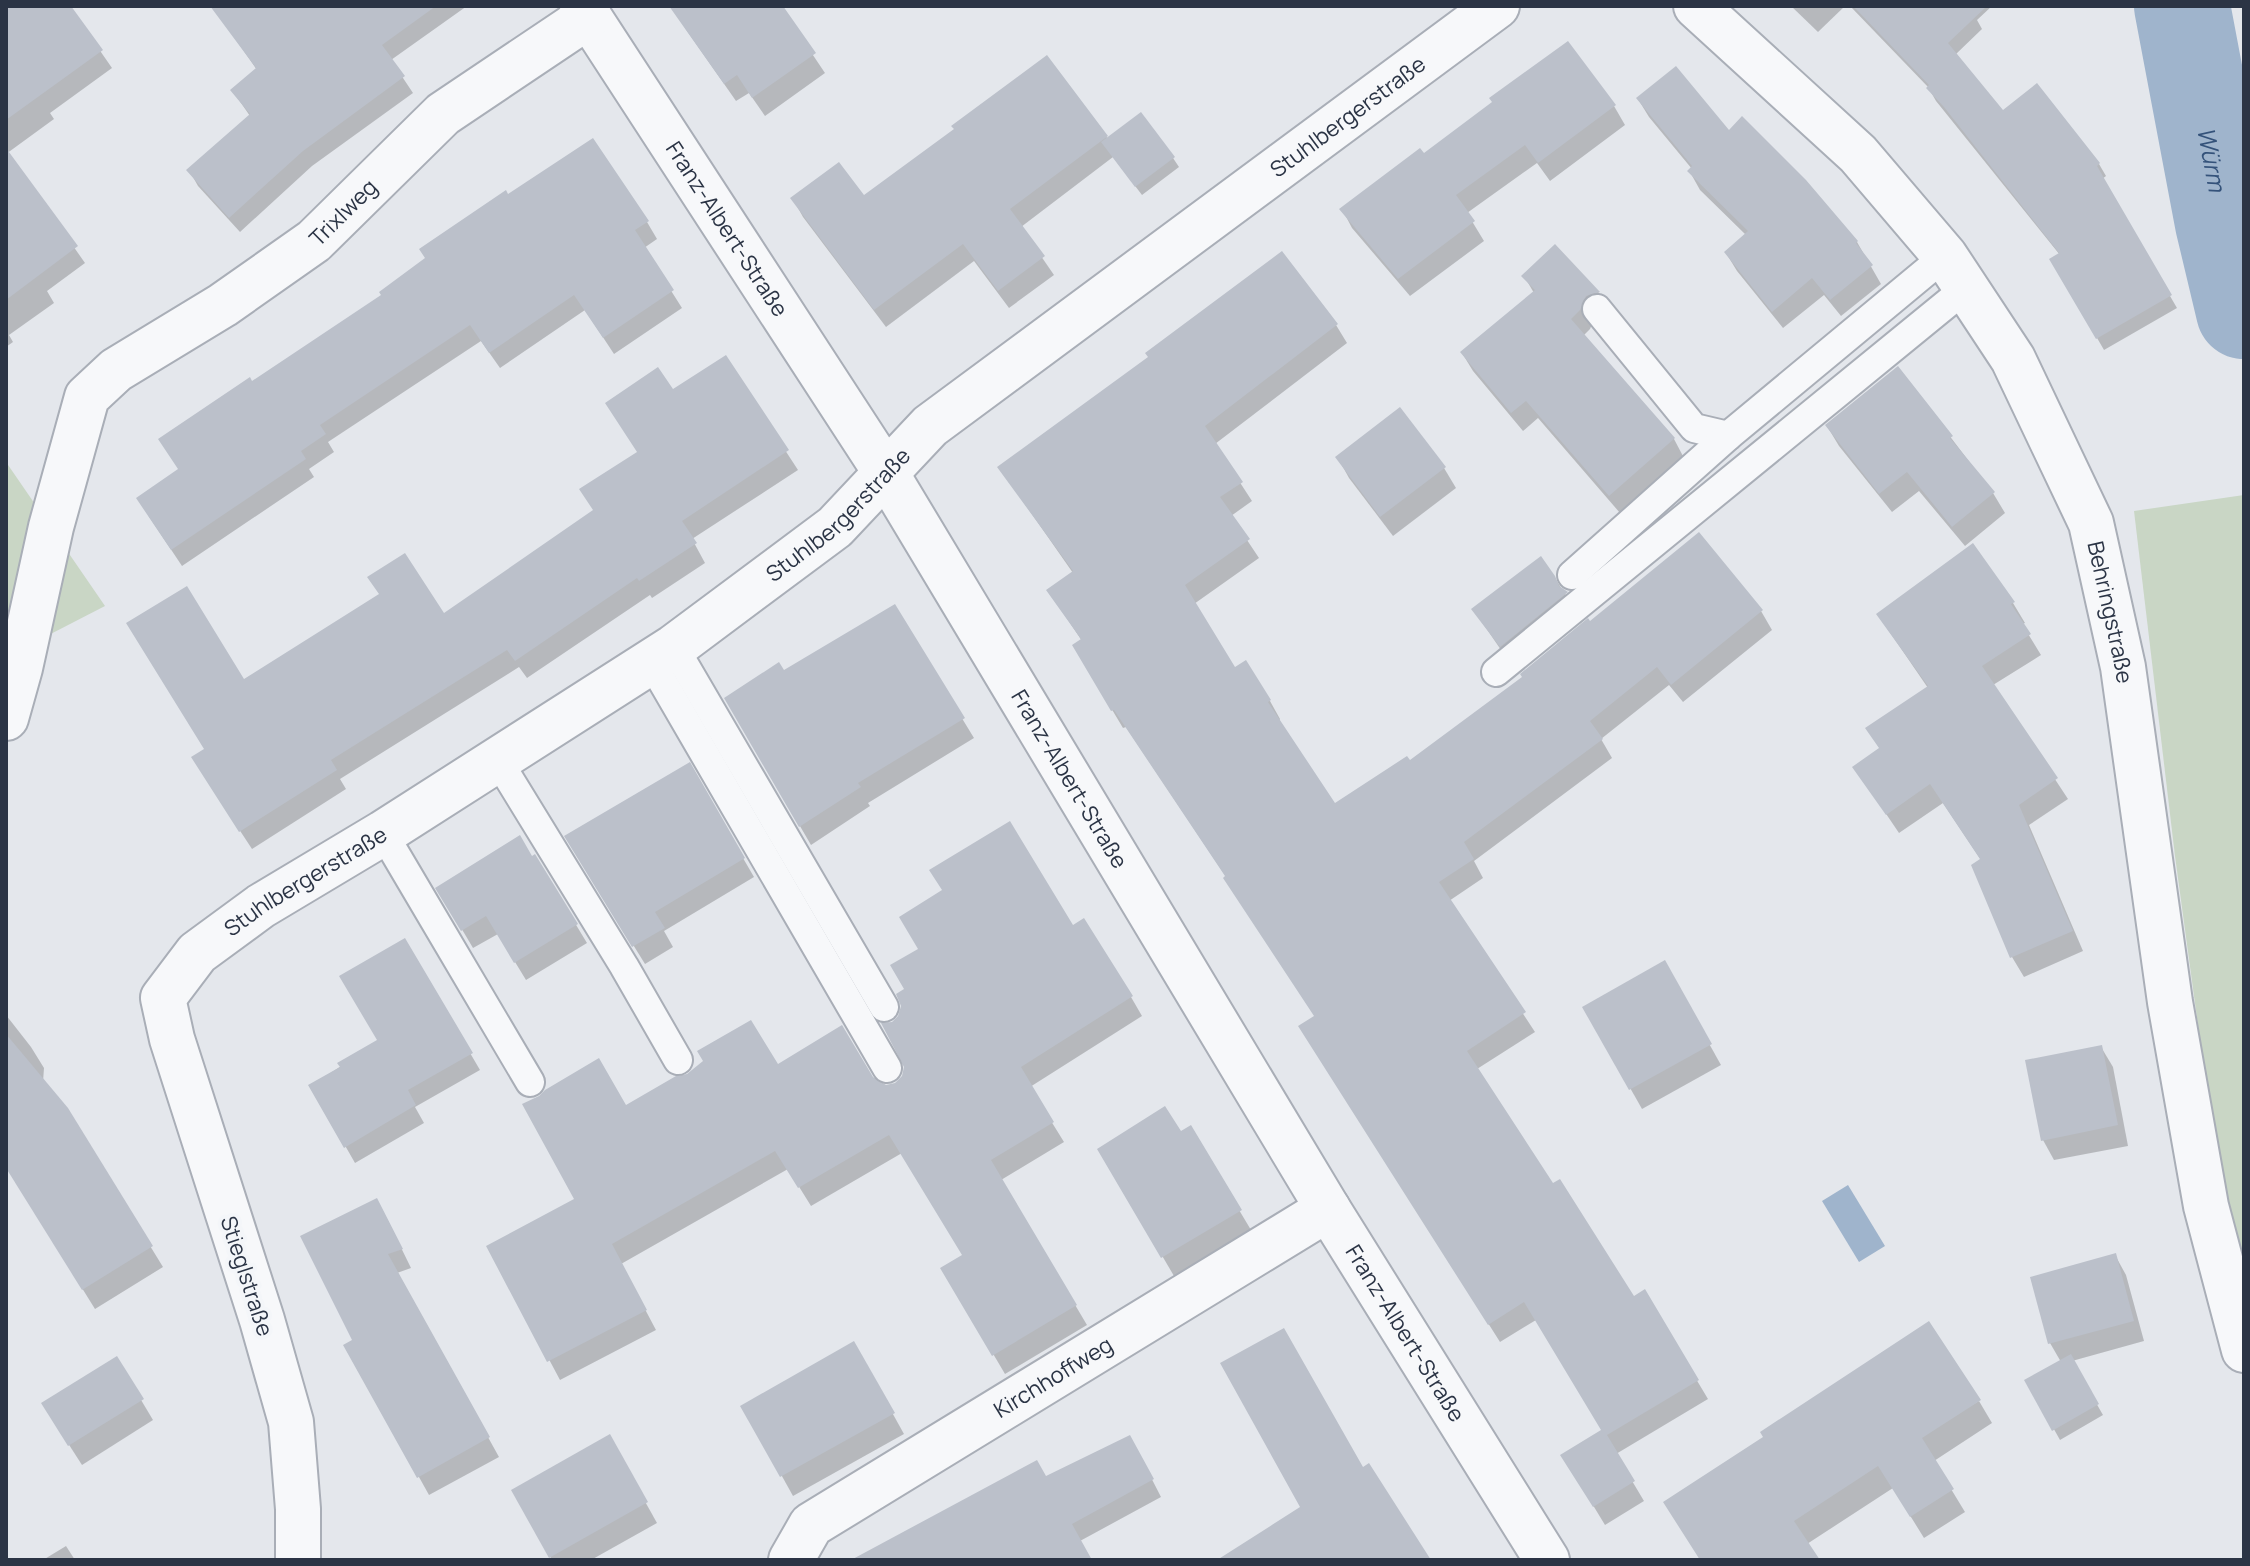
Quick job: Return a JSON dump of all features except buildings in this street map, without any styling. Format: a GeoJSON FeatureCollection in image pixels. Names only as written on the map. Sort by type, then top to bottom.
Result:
{"type":"FeatureCollection","features":[{"type":"Feature","properties":{"kind":"street","name":"Stuhlbergerstraße"},"geometry":{"type":"LineString","coordinates":[[163,998],[197,953],[261,906],[383,833],[662,654],[835,527],[930,426],[1497,6]]}},
{"type":"Feature","properties":{"kind":"street","name":"Behringstraße"},"geometry":{"type":"LineString","coordinates":[[1696,6],[1858,154],[1956,272],[2013,359],[2091,523],[2123,667],[2170,1002],[2206,1206],[2244,1350]]}},
{"type":"Feature","properties":{"kind":"street","name":"Franz-Albert-Straße"},"geometry":{"type":"LineString","coordinates":[[586,11],[886,473],[1328,1209],[1547,1560]]}},
{"type":"Feature","properties":{"kind":"street","name":"Trixlweg"},"geometry":{"type":"LineString","coordinates":[[6,718],[51,527],[87,397],[116,370],[223,305],[314,241],[443,114],[586,11]]}},
{"type":"Feature","properties":{"kind":"street","name":"Stieglstraße"},"geometry":{"type":"LineString","coordinates":[[163,998],[172,1039],[262,1320],[291,1422],[298,1509],[298,1560]]}},
{"type":"Feature","properties":{"kind":"street","name":"Kirchhoffweg"},"geometry":{"type":"LineString","coordinates":[[791,1560],[811,1525],[1328,1209]]}},
{"type":"Feature","properties":{"kind":"lane"},"geometry":{"type":"LineString","coordinates":[[1572,575],[1728,436],[1956,272]]}},
{"type":"Feature","properties":{"kind":"lane"},"geometry":{"type":"LineString","coordinates":[[1496,672],[1956,272]]}},
{"type":"Feature","properties":{"kind":"lane"},"geometry":{"type":"LineString","coordinates":[[1597,309],[1694,428],[1728,436]]}},
{"type":"Feature","properties":{"kind":"lane"},"geometry":{"type":"LineString","coordinates":[[662,654],[884,1007]]}},
{"type":"Feature","properties":{"kind":"lane"},"geometry":{"type":"LineString","coordinates":[[662,654],[887,1068]]}},
{"type":"Feature","properties":{"kind":"lane"},"geometry":{"type":"LineString","coordinates":[[497,759],[678,1060]]}},
{"type":"Feature","properties":{"kind":"lane"},"geometry":{"type":"LineString","coordinates":[[383,833],[530,1082]]}},
{"type":"Feature","properties":{"kind":"green space"},"geometry":{"type":"Polygon","coordinates":[[[6,462],[105,606],[6,657],[6,462]]]}},
{"type":"Feature","properties":{"kind":"green space"},"geometry":{"type":"Polygon","coordinates":[[[2244,495],[2244,1281],[2228,1246],[2175,856],[2134,511],[2244,495]]]}},
{"type":"Feature","properties":{"kind":"water"},"geometry":{"type":"Polygon","coordinates":[[[1848,1185],[1885,1246],[1859,1262],[1822,1201],[1848,1185]]]}},
{"type":"Feature","properties":{"kind":"waterway","name":"Würm"},"geometry":{"type":"LineString","coordinates":[[2182,6],[2223,223],[2244,311]]}}]}
